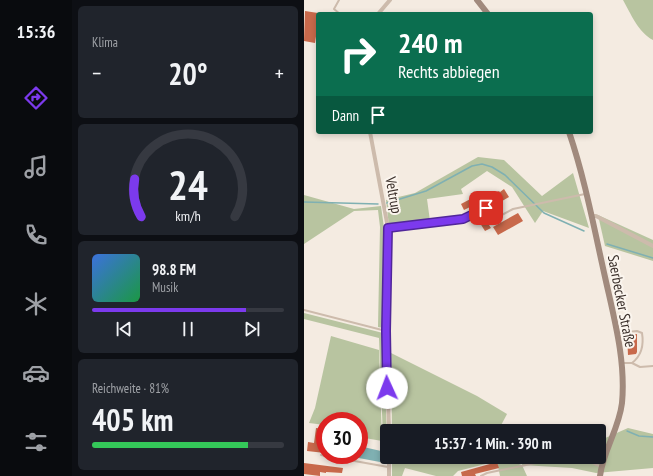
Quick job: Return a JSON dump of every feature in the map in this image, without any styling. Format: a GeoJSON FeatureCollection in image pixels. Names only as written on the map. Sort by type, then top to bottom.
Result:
{"type":"FeatureCollection","features":[{"type":"Feature","properties":{"kind":"main road"},"geometry":{"type":"LineString","coordinates":[[477,0],[486,12]]}},
{"type":"Feature","properties":{"kind":"main road","name":"Saerbecker Straße"},"geometry":{"type":"LineString","coordinates":[[570,134],[592,216],[617,333],[621,364],[622,404],[601,468],[600,476]]}},
{"type":"Feature","properties":{"kind":"street"},"geometry":{"type":"LineString","coordinates":[[380,12],[390,0]]}},
{"type":"Feature","properties":{"kind":"street","name":"Veltrup"},"geometry":{"type":"LineString","coordinates":[[370,134],[388,228],[386,331],[389,424]]}},
{"type":"Feature","properties":{"kind":"street"},"geometry":{"type":"LineString","coordinates":[[592,216],[596,216],[653,246]]}},
{"type":"Feature","properties":{"kind":"street"},"geometry":{"type":"LineString","coordinates":[[389,476],[390,464]]}},
{"type":"Feature","properties":{"kind":"lane"},"geometry":{"type":"LineString","coordinates":[[338,12],[334,9],[339,0]]}},
{"type":"Feature","properties":{"kind":"lane"},"geometry":{"type":"LineString","coordinates":[[388,228],[463,219],[486,208],[493,217],[498,217],[513,209],[586,194]]}},
{"type":"Feature","properties":{"kind":"lane"},"geometry":{"type":"LineString","coordinates":[[304,310],[386,331]]}},
{"type":"Feature","properties":{"kind":"lane"},"geometry":{"type":"LineString","coordinates":[[617,333],[637,331],[642,333],[640,353],[637,359],[632,363]]}},
{"type":"Feature","properties":{"kind":"lane"},"geometry":{"type":"LineString","coordinates":[[621,364],[632,363],[640,366],[653,366]]}},
{"type":"Feature","properties":{"kind":"lane"},"geometry":{"type":"LineString","coordinates":[[368,463],[390,467]]}},
{"type":"Feature","properties":{"kind":"lane"},"geometry":{"type":"LineString","coordinates":[[481,476],[487,473],[531,464]]}},
{"type":"Feature","properties":{"kind":"lane"},"geometry":{"type":"LineString","coordinates":[[593,464],[601,468]]}},
{"type":"Feature","properties":{"kind":"green space"},"geometry":{"type":"Polygon","coordinates":[[[623,0],[653,0],[653,40],[639,28],[623,0]]]}},
{"type":"Feature","properties":{"kind":"green space"},"geometry":{"type":"Polygon","coordinates":[[[478,157],[504,160],[542,196],[573,173],[589,228],[543,211],[535,223],[512,187],[487,171],[461,189],[463,194],[427,199],[430,221],[389,226],[386,200],[415,193],[478,157]]]}},
{"type":"Feature","properties":{"kind":"green space"},"geometry":{"type":"Polygon","coordinates":[[[304,195],[354,209],[381,206],[384,228],[383,328],[378,327],[380,227],[378,210],[354,211],[304,244],[304,195]]]}},
{"type":"Feature","properties":{"kind":"green space"},"geometry":{"type":"Polygon","coordinates":[[[598,215],[653,240],[653,261],[605,246],[598,215]]]}},
{"type":"Feature","properties":{"kind":"green space"},"geometry":{"type":"Polygon","coordinates":[[[304,313],[383,333],[386,424],[382,424],[379,338],[304,319],[304,313]]]}},
{"type":"Feature","properties":{"kind":"green space"},"geometry":{"type":"Polygon","coordinates":[[[331,336],[379,350],[381,424],[380,424],[380,441],[368,439],[368,412],[316,412],[316,424],[309,423],[315,408],[331,336]]]}},
{"type":"Feature","properties":{"kind":"green space"},"geometry":{"type":"Polygon","coordinates":[[[391,353],[477,396],[507,414],[502,424],[392,424],[391,353]]]}},
{"type":"Feature","properties":{"kind":"green space"},"geometry":{"type":"Polygon","coordinates":[[[628,428],[653,434],[653,468],[596,473],[572,468],[522,465],[606,464],[606,438],[628,428]]]}},
{"type":"Feature","properties":{"kind":"green space"},"geometry":{"type":"Polygon","coordinates":[[[392,464],[485,464],[458,471],[453,476],[436,476],[405,468],[402,476],[392,476],[392,464]]]}},
{"type":"Feature","properties":{"kind":"green space"},"geometry":{"type":"Polygon","coordinates":[[[498,464],[522,465],[527,476],[500,476],[498,464]]]}},
{"type":"Feature","properties":{"kind":"water"},"geometry":{"type":"Polygon","coordinates":[[[368,448],[380,451],[380,462],[368,460],[368,448]]]}},
{"type":"Feature","properties":{"kind":"building"},"geometry":{"type":"Polygon","coordinates":[[[305,11],[316,13],[315,43],[304,41],[305,11]]]}},
{"type":"Feature","properties":{"kind":"building"},"geometry":{"type":"Polygon","coordinates":[[[504,189],[509,197],[490,208],[487,206],[483,200],[504,189]]]}},
{"type":"Feature","properties":{"kind":"building"},"geometry":{"type":"Polygon","coordinates":[[[476,196],[480,202],[464,210],[461,204],[476,196]]]}},
{"type":"Feature","properties":{"kind":"building"},"geometry":{"type":"Polygon","coordinates":[[[518,213],[523,221],[498,235],[493,227],[518,213]]]}},
{"type":"Feature","properties":{"kind":"building"},"geometry":{"type":"Polygon","coordinates":[[[483,216],[491,228],[485,231],[478,220],[483,216]]]}},
{"type":"Feature","properties":{"kind":"building"},"geometry":{"type":"Polygon","coordinates":[[[637,334],[637,352],[636,354],[628,355],[627,335],[637,334]]]}},
{"type":"Feature","properties":{"kind":"building"},"geometry":{"type":"Polygon","coordinates":[[[316,428],[316,452],[307,451],[308,442],[314,443],[316,428]]]}},
{"type":"Feature","properties":{"kind":"building"},"geometry":{"type":"Polygon","coordinates":[[[304,463],[343,468],[342,473],[320,472],[320,476],[304,474],[304,463]]]}},
{"type":"Feature","properties":{"kind":"building"},"geometry":{"type":"Polygon","coordinates":[[[490,464],[498,464],[499,468],[475,474],[476,476],[462,476],[461,472],[490,464]]]}},
{"type":"Feature","properties":{"kind":"waterway"},"geometry":{"type":"LineString","coordinates":[[387,203],[426,191],[472,166],[482,164],[492,167],[505,175],[544,213],[584,231]]}},
{"type":"Feature","properties":{"kind":"waterway"},"geometry":{"type":"LineString","coordinates":[[304,202],[378,204]]}},
{"type":"Feature","properties":{"kind":"waterway"},"geometry":{"type":"LineString","coordinates":[[607,244],[653,258]]}},
{"type":"Feature","properties":{"kind":"waterway"},"geometry":{"type":"LineString","coordinates":[[627,431],[639,436],[653,437]]}},
{"type":"Feature","properties":{"kind":"route"},"geometry":{"type":"LineString","coordinates":[[387,388],[386,331],[388,228],[463,219],[486,208]]}}]}
